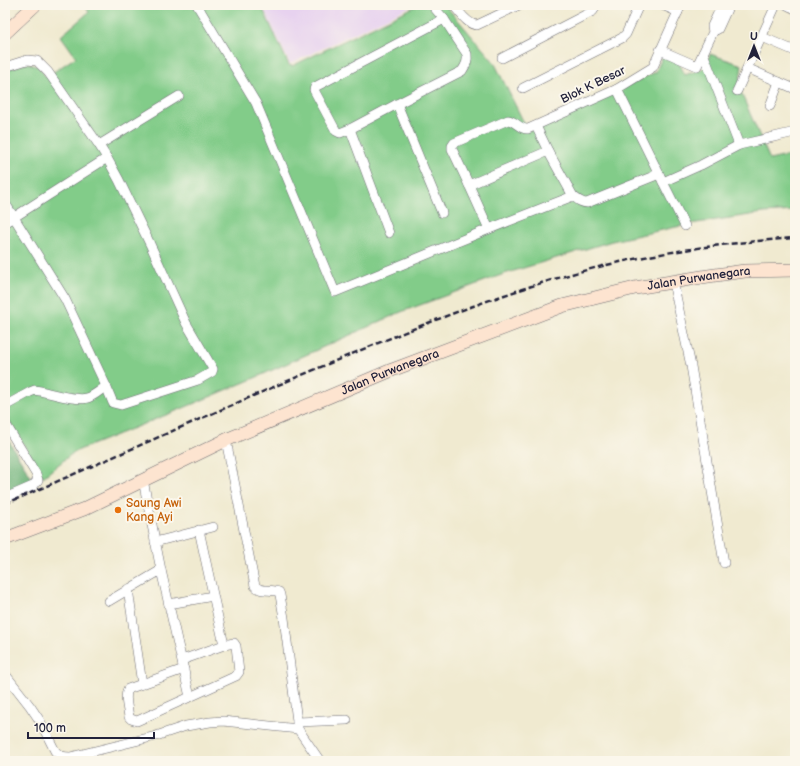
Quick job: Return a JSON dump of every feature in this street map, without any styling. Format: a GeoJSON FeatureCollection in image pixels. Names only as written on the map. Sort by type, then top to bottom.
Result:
{"type":"FeatureCollection","features":[{"type":"Feature","properties":{"kind":"street"},"geometry":{"type":"LineString","coordinates":[[5,33],[35,5]]}},
{"type":"Feature","properties":{"kind":"street"},"geometry":{"type":"LineString","coordinates":[[197,5],[256,103],[335,292],[573,196]]}},
{"type":"Feature","properties":{"kind":"street"},"geometry":{"type":"LineString","coordinates":[[432,5],[444,19],[467,54],[468,59],[462,71],[350,129],[340,133],[336,131],[314,90],[315,87],[444,19]]}},
{"type":"Feature","properties":{"kind":"street"},"geometry":{"type":"LineString","coordinates":[[453,5],[471,25],[477,25],[501,9],[519,5]]}},
{"type":"Feature","properties":{"kind":"street"},"geometry":{"type":"LineString","coordinates":[[502,58],[590,13],[596,5]]}},
{"type":"Feature","properties":{"kind":"street"},"geometry":{"type":"LineString","coordinates":[[522,88],[622,38],[626,34],[639,5]]}},
{"type":"Feature","properties":{"kind":"street"},"geometry":{"type":"LineString","coordinates":[[662,5],[679,8]]}},
{"type":"Feature","properties":{"kind":"street"},"geometry":{"type":"LineString","coordinates":[[713,32],[712,26],[722,5]]}},
{"type":"Feature","properties":{"kind":"street"},"geometry":{"type":"LineString","coordinates":[[660,50],[697,66],[713,32],[718,29],[729,5]]}},
{"type":"Feature","properties":{"kind":"street"},"geometry":{"type":"LineString","coordinates":[[737,91],[776,5]]}},
{"type":"Feature","properties":{"kind":"street"},"geometry":{"type":"LineString","coordinates":[[787,5],[795,9]]}},
{"type":"Feature","properties":{"kind":"street","name":"Blok K Besar"},"geometry":{"type":"LineString","coordinates":[[469,185],[452,149],[454,143],[508,120],[513,121],[525,130],[536,126],[617,89],[653,68],[679,8]]}},
{"type":"Feature","properties":{"kind":"street"},"geometry":{"type":"LineString","coordinates":[[762,37],[795,51]]}},
{"type":"Feature","properties":{"kind":"street"},"geometry":{"type":"LineString","coordinates":[[703,53],[739,145]]}},
{"type":"Feature","properties":{"kind":"street"},"geometry":{"type":"LineString","coordinates":[[5,67],[27,60],[37,61],[48,72],[99,145],[150,244],[186,323],[213,370],[212,372],[198,380],[121,405],[113,403],[65,299],[5,203]]}},
{"type":"Feature","properties":{"kind":"street"},"geometry":{"type":"LineString","coordinates":[[747,68],[795,90]]}},
{"type":"Feature","properties":{"kind":"street"},"geometry":{"type":"LineString","coordinates":[[770,106],[779,82]]}},
{"type":"Feature","properties":{"kind":"street"},"geometry":{"type":"LineString","coordinates":[[617,89],[685,226]]}},
{"type":"Feature","properties":{"kind":"street"},"geometry":{"type":"LineString","coordinates":[[99,145],[179,96]]}},
{"type":"Feature","properties":{"kind":"street"},"geometry":{"type":"LineString","coordinates":[[396,104],[442,213]]}},
{"type":"Feature","properties":{"kind":"street"},"geometry":{"type":"LineString","coordinates":[[536,126],[573,196],[582,203],[587,203],[702,165],[739,145],[795,132]]}},
{"type":"Feature","properties":{"kind":"street"},"geometry":{"type":"LineString","coordinates":[[350,129],[389,233]]}},
{"type":"Feature","properties":{"kind":"street"},"geometry":{"type":"LineString","coordinates":[[489,229],[469,185],[548,151]]}},
{"type":"Feature","properties":{"kind":"street"},"geometry":{"type":"LineString","coordinates":[[5,223],[107,158]]}},
{"type":"Feature","properties":{"kind":"street","name":"Jalan Purwanegara"},"geometry":{"type":"LineString","coordinates":[[5,540],[84,509],[226,440],[392,370],[562,306],[635,288],[673,282],[745,271],[795,270]]}},
{"type":"Feature","properties":{"kind":"street"},"geometry":{"type":"LineString","coordinates":[[673,282],[691,366],[724,563]]}},
{"type":"Feature","properties":{"kind":"street"},"geometry":{"type":"LineString","coordinates":[[5,406],[35,390],[83,399],[90,398],[106,386]]}},
{"type":"Feature","properties":{"kind":"street"},"geometry":{"type":"LineString","coordinates":[[5,423],[36,474],[38,480],[33,486],[5,498]]}},
{"type":"Feature","properties":{"kind":"street"},"geometry":{"type":"LineString","coordinates":[[226,440],[255,586],[260,590],[276,590],[279,592],[284,618],[297,725],[320,761]]}},
{"type":"Feature","properties":{"kind":"street"},"geometry":{"type":"LineString","coordinates":[[143,480],[161,570],[190,697]]}},
{"type":"Feature","properties":{"kind":"street"},"geometry":{"type":"LineString","coordinates":[[155,542],[213,527]]}},
{"type":"Feature","properties":{"kind":"street"},"geometry":{"type":"LineString","coordinates":[[199,530],[224,645]]}},
{"type":"Feature","properties":{"kind":"street"},"geometry":{"type":"LineString","coordinates":[[109,601],[161,570]]}},
{"type":"Feature","properties":{"kind":"street"},"geometry":{"type":"LineString","coordinates":[[128,589],[142,684]]}},
{"type":"Feature","properties":{"kind":"street"},"geometry":{"type":"LineString","coordinates":[[169,604],[213,596]]}},
{"type":"Feature","properties":{"kind":"street"},"geometry":{"type":"LineString","coordinates":[[232,643],[235,644],[240,670],[236,676],[137,721],[131,719],[129,717],[126,692],[128,689],[142,684],[183,664],[224,645],[232,643]]}},
{"type":"Feature","properties":{"kind":"street"},"geometry":{"type":"LineString","coordinates":[[5,674],[30,706],[46,732],[55,751],[64,757],[70,757],[156,736],[186,726],[210,722],[223,721],[297,725],[347,720]]}},
{"type":"Feature","properties":{"kind":"shaded area"},"geometry":{"type":"Polygon","coordinates":[[[262,5],[414,5],[290,64],[262,5]]]}},
{"type":"Feature","properties":{"kind":"green space"},"geometry":{"type":"Polygon","coordinates":[[[84,5],[261,5],[289,65],[292,66],[418,5],[445,5],[494,62],[528,131],[656,72],[663,55],[678,61],[685,75],[705,68],[710,54],[742,65],[739,88],[770,160],[795,154],[795,211],[763,213],[690,224],[612,241],[504,274],[401,312],[257,377],[74,452],[43,477],[5,414],[5,70],[27,63],[39,67],[46,77],[76,57],[61,36],[89,12],[84,5]]]}},
{"type":"Feature","properties":{"kind":"green space"},"geometry":{"type":"Polygon","coordinates":[[[5,435],[33,480],[5,493],[5,435]]]}},
{"type":"Feature","properties":{"kind":"railway"},"geometry":{"type":"LineString","coordinates":[[5,504],[356,352],[503,295],[579,272],[632,259],[713,246],[795,238]]}},
{"type":"Feature","properties":{"kind":"place","name":"Saung Awi Kang Ayi"},"geometry":{"type":"Point","coordinates":[118,510]}}]}
